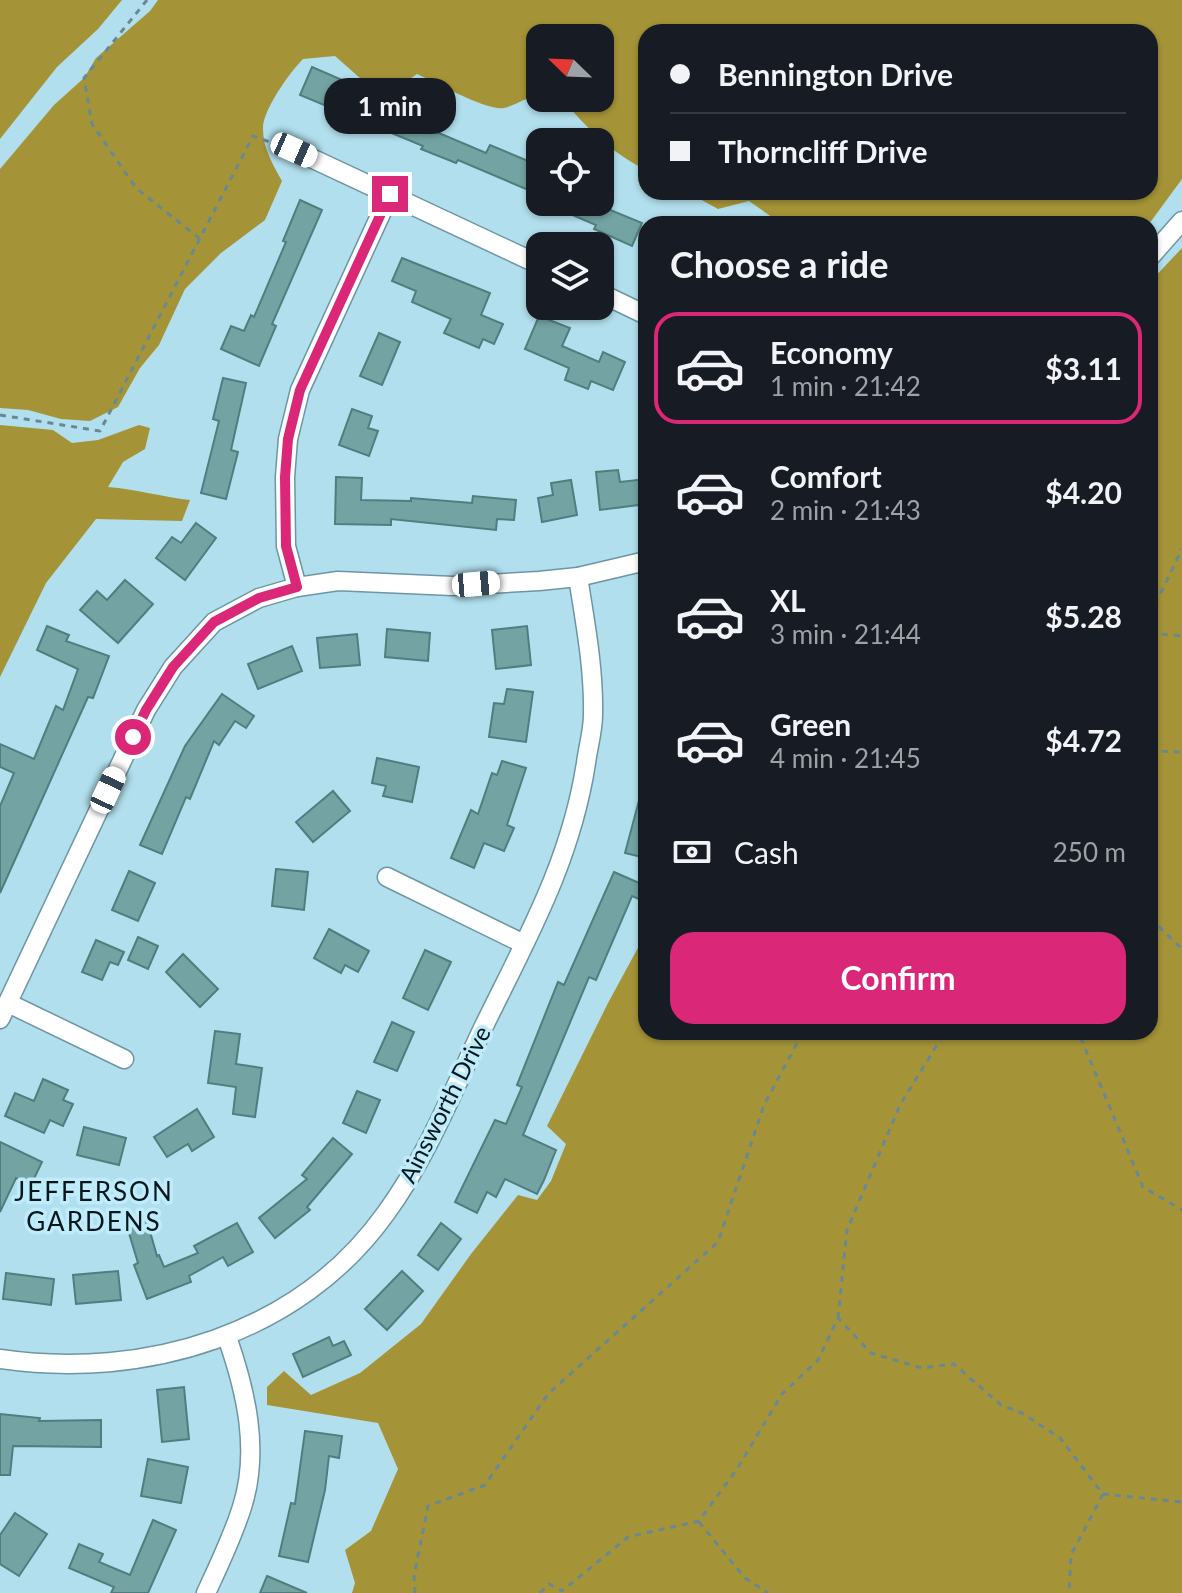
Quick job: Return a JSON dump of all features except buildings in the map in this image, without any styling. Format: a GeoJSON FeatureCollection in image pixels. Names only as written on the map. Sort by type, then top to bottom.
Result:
{"type":"FeatureCollection","features":[{"type":"Feature","properties":{"kind":"street"},"geometry":{"type":"LineString","coordinates":[[294,150],[526,258]]}},
{"type":"Feature","properties":{"kind":"street"},"geometry":{"type":"LineString","coordinates":[[297,587],[286,546],[288,439],[300,390],[390,194]]}},
{"type":"Feature","properties":{"kind":"street"},"geometry":{"type":"LineString","coordinates":[[1158,248],[1182,221]]}},
{"type":"Feature","properties":{"kind":"street"},"geometry":{"type":"LineString","coordinates":[[614,300],[638,311]]}},
{"type":"Feature","properties":{"kind":"street"},"geometry":{"type":"LineString","coordinates":[[124,1059],[4,1011],[146,710],[173,667],[214,622],[259,598],[297,587],[338,581],[453,586],[578,577],[638,563]]}},
{"type":"Feature","properties":{"kind":"street","name":"Ainsworth Drive"},"geometry":{"type":"LineString","coordinates":[[0,1359],[75,1366],[136,1361],[227,1337],[309,1291],[351,1256],[386,1213],[416,1166],[539,917],[573,831],[593,717],[589,645],[578,577]]}},
{"type":"Feature","properties":{"kind":"street"},"geometry":{"type":"LineString","coordinates":[[387,877],[524,944]]}},
{"type":"Feature","properties":{"kind":"street"},"geometry":{"type":"LineString","coordinates":[[206,1593],[243,1506],[249,1476],[251,1436],[240,1373],[227,1337]]}},
{"type":"Feature","properties":{"kind":"path"},"geometry":{"type":"LineString","coordinates":[[147,0],[84,78],[92,124],[136,188],[199,238]]}},
{"type":"Feature","properties":{"kind":"path"},"geometry":{"type":"LineString","coordinates":[[0,415],[100,431],[253,136],[294,150]]}},
{"type":"Feature","properties":{"kind":"path"},"geometry":{"type":"LineString","coordinates":[[1158,598],[1182,549]]}},
{"type":"Feature","properties":{"kind":"path"},"geometry":{"type":"LineString","coordinates":[[1158,634],[1182,636]]}},
{"type":"Feature","properties":{"kind":"path"},"geometry":{"type":"LineString","coordinates":[[1158,751],[1182,752]]}},
{"type":"Feature","properties":{"kind":"path"},"geometry":{"type":"LineString","coordinates":[[1158,926],[1182,949]]}},
{"type":"Feature","properties":{"kind":"path"},"geometry":{"type":"LineString","coordinates":[[415,1593],[414,1576],[428,1506],[485,1485],[548,1394],[718,1242],[764,1105],[799,1040]]}},
{"type":"Feature","properties":{"kind":"path"},"geometry":{"type":"LineString","coordinates":[[540,1593],[549,1584],[562,1591],[628,1537],[699,1521],[737,1469],[782,1394],[818,1360],[838,1318],[847,1230],[900,1105],[940,1040]]}},
{"type":"Feature","properties":{"kind":"path"},"geometry":{"type":"LineString","coordinates":[[1082,1040],[1143,1187],[1182,1210]]}},
{"type":"Feature","properties":{"kind":"path"},"geometry":{"type":"LineString","coordinates":[[838,1318],[871,1353],[922,1368],[954,1364],[1001,1405],[1022,1413],[1060,1438],[1103,1494],[1182,1502]]}},
{"type":"Feature","properties":{"kind":"path"},"geometry":{"type":"LineString","coordinates":[[1069,1593],[1071,1555],[1103,1494]]}},
{"type":"Feature","properties":{"kind":"path"},"geometry":{"type":"LineString","coordinates":[[699,1521],[745,1578],[768,1593]]}},
{"type":"Feature","properties":{"kind":"shaded area"},"geometry":{"type":"Polygon","coordinates":[[[0,0],[122,0],[98,29],[57,67],[0,139],[0,0]]]}},
{"type":"Feature","properties":{"kind":"shaded area"},"geometry":{"type":"Polygon","coordinates":[[[158,0],[1182,0],[1182,179],[1155,216],[770,216],[749,201],[718,209],[702,200],[1158,200],[1158,24],[638,24],[638,165],[614,149],[614,128],[589,128],[573,112],[614,112],[614,24],[526,24],[526,99],[504,108],[474,101],[417,74],[390,92],[361,79],[335,56],[303,59],[278,92],[264,121],[263,136],[267,150],[282,181],[265,220],[221,253],[185,289],[159,345],[140,368],[118,407],[90,421],[0,408],[0,169],[54,105],[84,78],[96,58],[150,11],[158,0]]]}},
{"type":"Feature","properties":{"kind":"shaded area"},"geometry":{"type":"Polygon","coordinates":[[[1182,248],[1182,1593],[352,1593],[355,1583],[345,1550],[371,1531],[398,1469],[378,1423],[267,1405],[267,1387],[284,1371],[311,1395],[360,1373],[421,1324],[518,1195],[537,1200],[551,1181],[566,1144],[547,1126],[638,948],[638,1040],[1158,1040],[1158,274],[1182,248]]]}},
{"type":"Feature","properties":{"kind":"shaded area"},"geometry":{"type":"Polygon","coordinates":[[[0,425],[53,430],[72,443],[98,440],[139,425],[150,428],[145,449],[123,462],[108,487],[190,500],[182,521],[96,519],[46,583],[0,677],[0,425]]]}},
{"type":"Feature","properties":{"kind":"district","name":"JEFFERSON GARDENS"},"geometry":{"type":"Point","coordinates":[94,1206]}},
{"type":"Feature","properties":{"kind":"route"},"geometry":{"type":"LineString","coordinates":[[133,737],[173,667],[214,622],[259,598],[297,587],[286,546],[288,439],[300,390],[390,194]]}}]}
